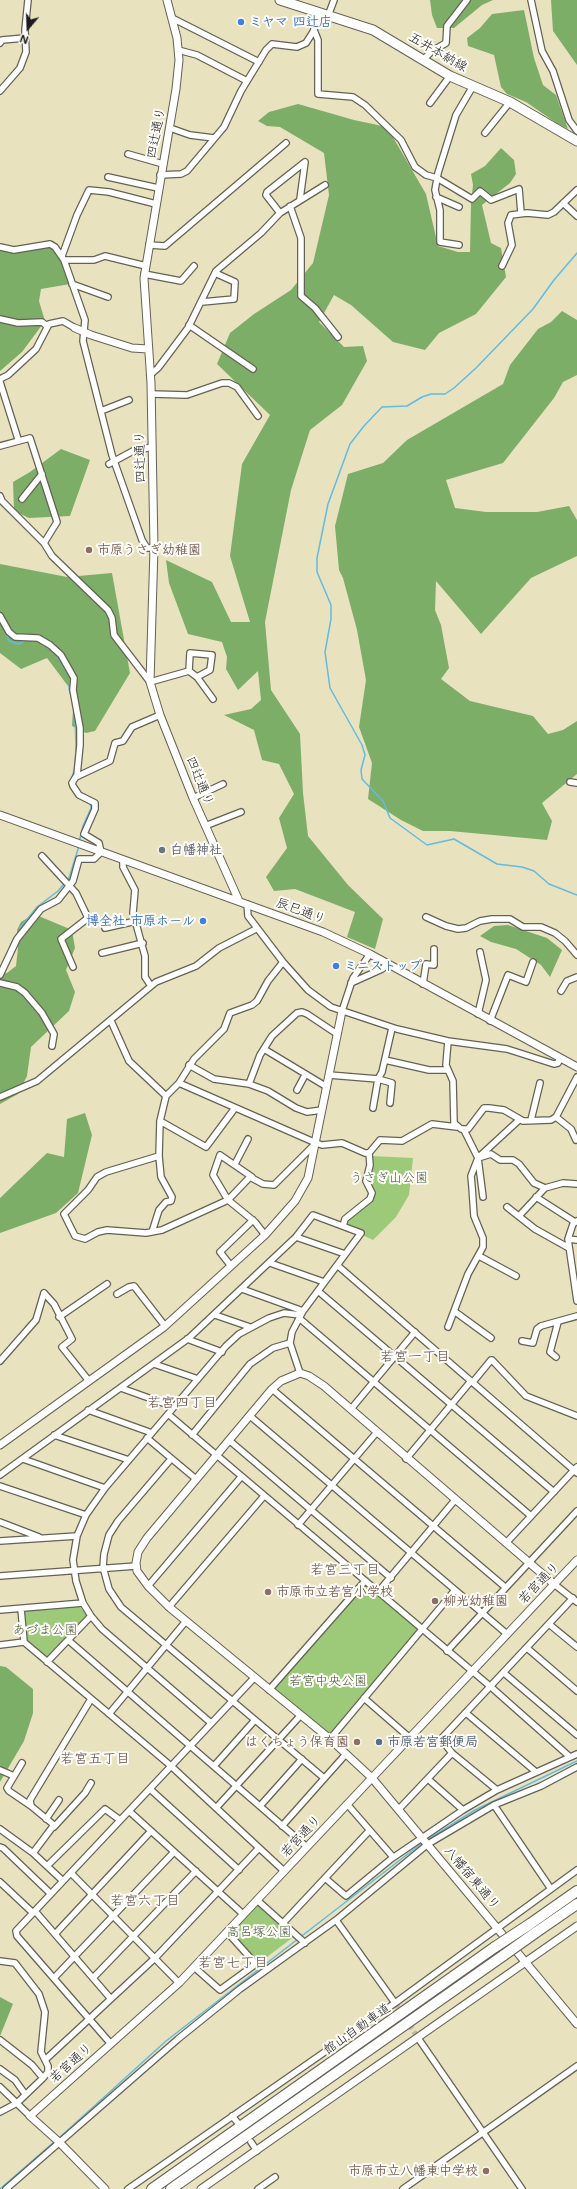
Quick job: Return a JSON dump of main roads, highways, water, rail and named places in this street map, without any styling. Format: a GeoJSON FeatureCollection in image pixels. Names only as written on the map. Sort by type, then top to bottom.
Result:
{"type":"FeatureCollection","features":[{"type":"Feature","properties":{"kind":"highway","name":"館山自動車道"},"geometry":{"type":"LineString","coordinates":[[171,2189],[504,1955],[577,1891]]}},
{"type":"Feature","properties":{"kind":"highway","name":"館山自動車道"},"geometry":{"type":"LineString","coordinates":[[152,2189],[495,1947],[533,1929],[577,1904]]}},
{"type":"Feature","properties":{"kind":"main road","name":"五井本納線"},"geometry":{"type":"LineString","coordinates":[[280,0],[373,30],[424,59],[450,76],[510,102],[577,141]]}},
{"type":"Feature","properties":{"kind":"waterway"},"geometry":{"type":"LineString","coordinates":[[577,253],[554,280],[533,309],[476,368],[454,388],[445,394],[431,394],[422,397],[407,406],[382,407],[364,426],[350,444],[328,504],[317,558],[317,572],[331,605],[331,619],[325,652],[330,688],[362,745],[365,755],[361,770],[362,779],[383,801],[390,818],[427,845],[454,839],[497,864],[522,867],[534,871],[549,884],[577,895]]}},
{"type":"Feature","properties":{"kind":"waterway"},"geometry":{"type":"LineString","coordinates":[[5,630],[9,641],[18,644],[26,640]]}},
{"type":"Feature","properties":{"kind":"waterway"},"geometry":{"type":"LineString","coordinates":[[56,654],[70,677],[69,689],[72,698]]}},
{"type":"Feature","properties":{"kind":"waterway"},"geometry":{"type":"LineString","coordinates":[[71,781],[75,767],[75,715]]}},
{"type":"Feature","properties":{"kind":"waterway"},"geometry":{"type":"LineString","coordinates":[[71,787],[76,795]]}},
{"type":"Feature","properties":{"kind":"waterway"},"geometry":{"type":"LineString","coordinates":[[79,842],[83,826],[91,808],[90,803]]}},
{"type":"Feature","properties":{"kind":"waterway"},"geometry":{"type":"LineString","coordinates":[[20,928],[37,907],[58,891],[69,878],[79,846]]}},
{"type":"Feature","properties":{"kind":"waterway"},"geometry":{"type":"LineString","coordinates":[[427,1840],[475,1810],[577,1761]]}},
{"type":"Feature","properties":{"kind":"waterway"},"geometry":{"type":"LineString","coordinates":[[59,2138],[166,2041],[422,1843]]}},
{"type":"Feature","properties":{"kind":"waterway"},"geometry":{"type":"LineString","coordinates":[[0,2189],[54,2142]]}},
{"type":"Feature","properties":{"kind":"tunnel"},"geometry":{"type":"LineString","coordinates":[[395,2003],[418,2038]]}},
{"type":"Feature","properties":{"kind":"place","name":"ミヤマ 四辻店"},"geometry":{"type":"Point","coordinates":[241,22]}},
{"type":"Feature","properties":{"kind":"place","name":"市原うさぎ幼稚園"},"geometry":{"type":"Point","coordinates":[89,550]}},
{"type":"Feature","properties":{"kind":"place","name":"白幡神社"},"geometry":{"type":"Point","coordinates":[162,850]}},
{"type":"Feature","properties":{"kind":"place","name":"博全社 市原ホール"},"geometry":{"type":"Point","coordinates":[203,921]}},
{"type":"Feature","properties":{"kind":"place","name":"ミニストップ"},"geometry":{"type":"Point","coordinates":[336,966]}},
{"type":"Feature","properties":{"kind":"place","name":"市原市立若宮小学校"},"geometry":{"type":"Point","coordinates":[268,1592]}},
{"type":"Feature","properties":{"kind":"place","name":"柳光幼稚園"},"geometry":{"type":"Point","coordinates":[435,1601]}},
{"type":"Feature","properties":{"kind":"place","name":"はくちょう保育園"},"geometry":{"type":"Point","coordinates":[357,1742]}},
{"type":"Feature","properties":{"kind":"place","name":"市原若宮郵便局"},"geometry":{"type":"Point","coordinates":[379,1742]}},
{"type":"Feature","properties":{"kind":"place","name":"市原市立八幡東中学校"},"geometry":{"type":"Point","coordinates":[486,2171]}},
{"type":"Feature","properties":{"kind":"district","name":"若宮一丁目"},"geometry":{"type":"Point","coordinates":[415,1357]}},
{"type":"Feature","properties":{"kind":"district","name":"若宮四丁目"},"geometry":{"type":"Point","coordinates":[182,1403]}},
{"type":"Feature","properties":{"kind":"district","name":"若宮三丁目"},"geometry":{"type":"Point","coordinates":[345,1570]}},
{"type":"Feature","properties":{"kind":"district","name":"若宮五丁目"},"geometry":{"type":"Point","coordinates":[95,1759]}},
{"type":"Feature","properties":{"kind":"district","name":"若宮六丁目"},"geometry":{"type":"Point","coordinates":[145,1901]}},
{"type":"Feature","properties":{"kind":"district","name":"若宮七丁目"},"geometry":{"type":"Point","coordinates":[233,1963]}},
{"type":"Feature","properties":{"kind":"park label","name":"うさぎ山公園"},"geometry":{"type":"Point","coordinates":[389,1178]}},
{"type":"Feature","properties":{"kind":"park label","name":"あづま公園"},"geometry":{"type":"Point","coordinates":[45,1630]}},
{"type":"Feature","properties":{"kind":"park label","name":"若宮中央公園"},"geometry":{"type":"Point","coordinates":[328,1681]}},
{"type":"Feature","properties":{"kind":"park label","name":"高呂塚公園"},"geometry":{"type":"Point","coordinates":[259,1932]}}]}
